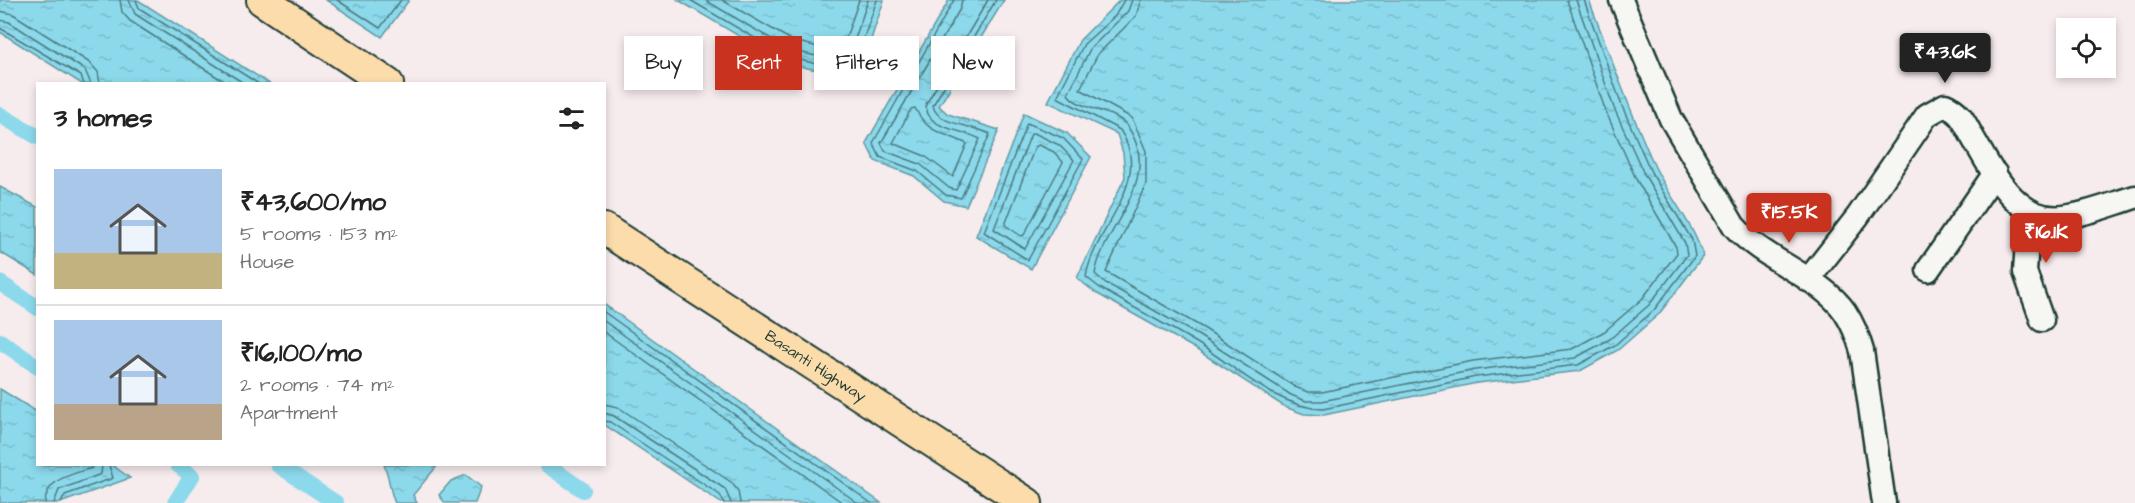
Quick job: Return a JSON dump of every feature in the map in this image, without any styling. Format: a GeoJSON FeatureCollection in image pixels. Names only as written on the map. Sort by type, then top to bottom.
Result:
{"type":"FeatureCollection","features":[{"type":"Feature","properties":{"kind":"main road"},"geometry":{"type":"LineString","coordinates":[[262,0],[385,82]]}},
{"type":"Feature","properties":{"kind":"main road","name":"Basanti Highway"},"geometry":{"type":"LineString","coordinates":[[606,230],[1027,503]]}},
{"type":"Feature","properties":{"kind":"street"},"geometry":{"type":"LineString","coordinates":[[1621,0],[1671,119],[1734,226],[1745,239],[1808,280],[1844,310],[1856,331],[1862,351],[1884,503]]}},
{"type":"Feature","properties":{"kind":"street"},"geometry":{"type":"LineString","coordinates":[[1808,280],[1858,216],[1927,115],[1944,105],[1960,114],[2002,186],[2029,212],[2046,217],[2064,217],[2135,197]]}},
{"type":"Feature","properties":{"kind":"street"},"geometry":{"type":"LineString","coordinates":[[1929,270],[1995,173]]}},
{"type":"Feature","properties":{"kind":"street"},"geometry":{"type":"LineString","coordinates":[[2029,212],[2025,272],[2042,320]]}},
{"type":"Feature","properties":{"kind":"water"},"geometry":{"type":"Polygon","coordinates":[[[0,0],[138,0],[267,82],[79,82],[0,32],[0,0]]]}},
{"type":"Feature","properties":{"kind":"water"},"geometry":{"type":"Polygon","coordinates":[[[326,0],[409,0],[382,37],[326,0]]]}},
{"type":"Feature","properties":{"kind":"water"},"geometry":{"type":"Polygon","coordinates":[[[678,0],[884,0],[872,36],[814,36],[814,69],[802,67],[802,36],[739,36],[678,0]]]}},
{"type":"Feature","properties":{"kind":"water"},"geometry":{"type":"Polygon","coordinates":[[[949,0],[1004,0],[982,36],[931,36],[931,90],[949,90],[939,106],[948,114],[999,130],[966,206],[944,201],[914,176],[875,161],[866,143],[897,90],[919,90],[919,52],[949,0]]]}},
{"type":"Feature","properties":{"kind":"water"},"geometry":{"type":"Polygon","coordinates":[[[1120,0],[1589,0],[1655,167],[1699,244],[1703,256],[1659,314],[1618,350],[1580,371],[1477,383],[1324,415],[1304,414],[1285,407],[1194,348],[1096,293],[1077,278],[1125,177],[1123,153],[1117,134],[1048,102],[1080,40],[1120,0]]]}},
{"type":"Feature","properties":{"kind":"water"},"geometry":{"type":"Polygon","coordinates":[[[1024,113],[1067,133],[1091,157],[1031,269],[976,236],[1024,113]]]}},
{"type":"Feature","properties":{"kind":"water"},"geometry":{"type":"Polygon","coordinates":[[[0,187],[36,206],[36,274],[0,252],[0,187]]]}},
{"type":"Feature","properties":{"kind":"water"},"geometry":{"type":"Polygon","coordinates":[[[606,306],[881,503],[721,503],[606,426],[606,306]]]}},
{"type":"Feature","properties":{"kind":"water"},"geometry":{"type":"Polygon","coordinates":[[[0,389],[36,411],[36,466],[113,466],[130,478],[60,503],[0,503],[0,389]]]}},
{"type":"Feature","properties":{"kind":"water"},"geometry":{"type":"Polygon","coordinates":[[[384,466],[437,466],[413,495],[417,503],[395,503],[384,466]]]}},
{"type":"Feature","properties":{"kind":"water"},"geometry":{"type":"Polygon","coordinates":[[[466,475],[481,487],[475,503],[445,503],[439,495],[451,481],[466,475]]]}},
{"type":"Feature","properties":{"kind":"waterway"},"geometry":{"type":"LineString","coordinates":[[0,115],[36,136]]}},
{"type":"Feature","properties":{"kind":"waterway"},"geometry":{"type":"LineString","coordinates":[[0,283],[36,307]]}},
{"type":"Feature","properties":{"kind":"waterway"},"geometry":{"type":"LineString","coordinates":[[0,341],[36,366]]}},
{"type":"Feature","properties":{"kind":"waterway"},"geometry":{"type":"LineString","coordinates":[[175,503],[192,476],[179,466]]}},
{"type":"Feature","properties":{"kind":"waterway"},"geometry":{"type":"LineString","coordinates":[[280,466],[336,503]]}},
{"type":"Feature","properties":{"kind":"waterway"},"geometry":{"type":"LineString","coordinates":[[548,466],[583,490]]}}]}
